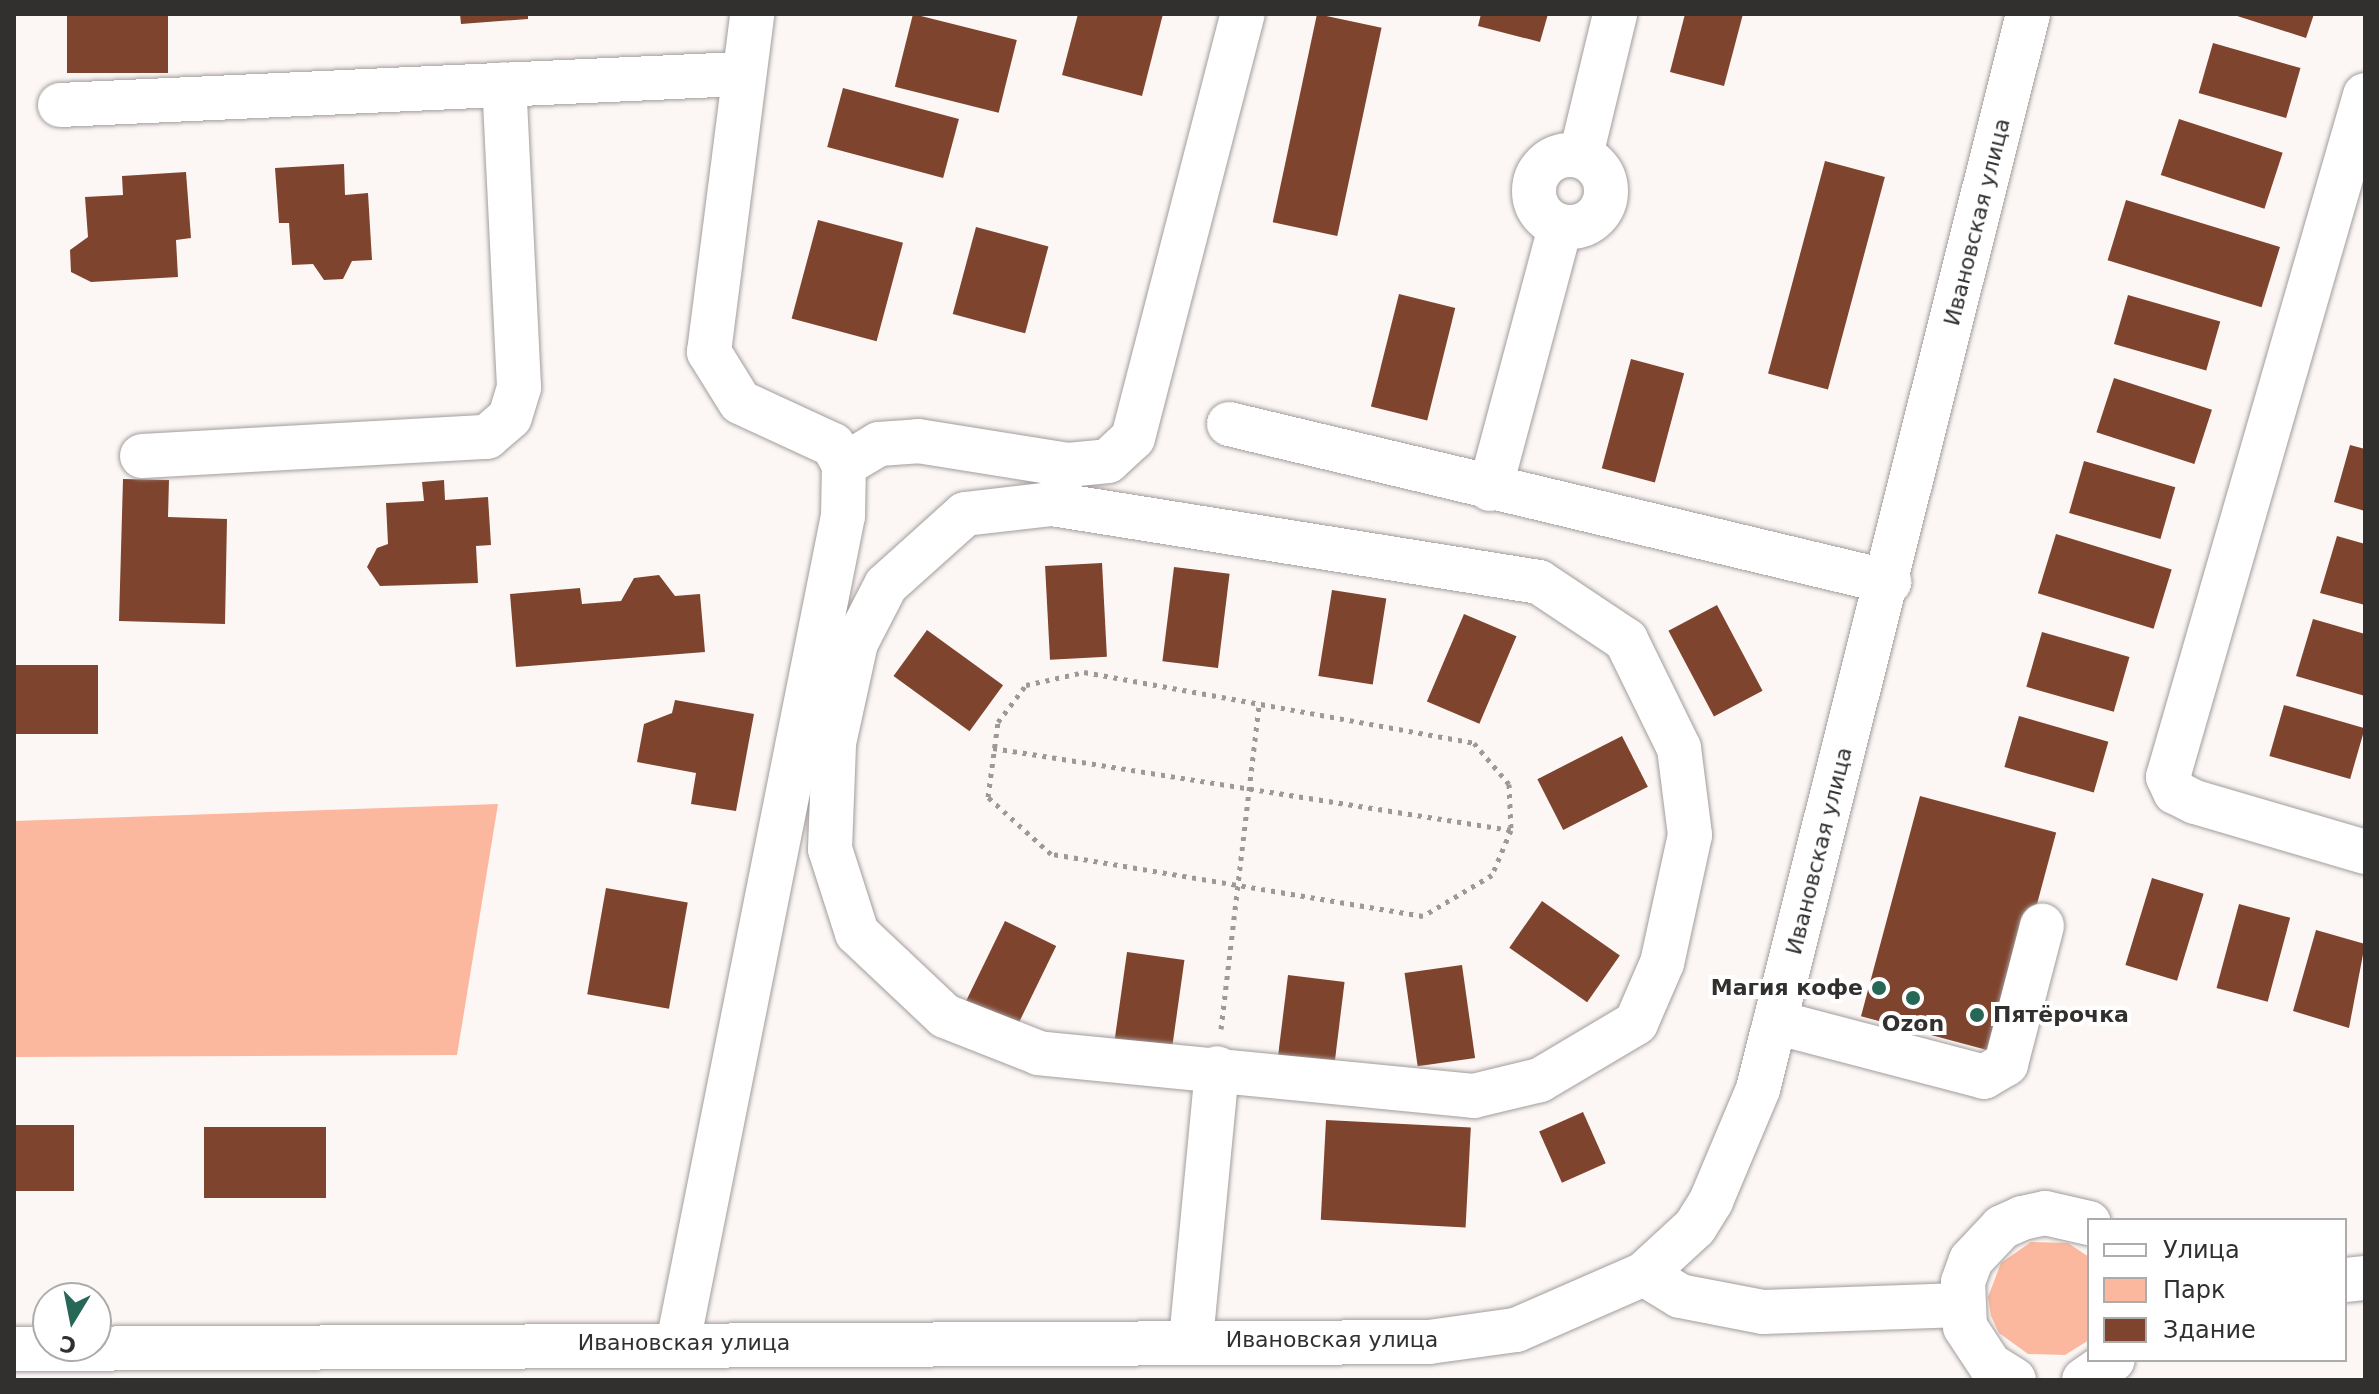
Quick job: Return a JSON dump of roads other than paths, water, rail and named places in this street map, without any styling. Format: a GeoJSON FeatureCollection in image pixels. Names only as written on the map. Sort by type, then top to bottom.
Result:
{"type":"FeatureCollection","features":[{"type":"Feature","properties":{"kind":"street"},"geometry":{"type":"LineString","coordinates":[[678,1343],[843,516],[844,465],[833,445],[812,431],[740,402],[709,352],[741,74],[752,14]]}},
{"type":"Feature","properties":{"kind":"street"},"geometry":{"type":"LineString","coordinates":[[844,465],[879,444],[918,441],[1068,465],[1108,461],[1133,438],[1243,14]]}},
{"type":"Feature","properties":{"kind":"street"},"geometry":{"type":"LineString","coordinates":[[1490,489],[1560,227],[1534,200],[1535,181],[1544,164],[1581,155],[1615,14]]}},
{"type":"Feature","properties":{"kind":"street","name":"Ивановская улица"},"geometry":{"type":"LineString","coordinates":[[14,1349],[1191,1340],[1429,1342],[1516,1330],[1644,1274],[1695,1227],[1711,1201],[1758,1089],[1889,582],[2028,14]]}},
{"type":"Feature","properties":{"kind":"street"},"geometry":{"type":"LineString","coordinates":[[60,105],[741,74]]}},
{"type":"Feature","properties":{"kind":"street"},"geometry":{"type":"LineString","coordinates":[[142,456],[487,437],[510,417],[519,387],[504,84]]}},
{"type":"Feature","properties":{"kind":"street"},"geometry":{"type":"LineString","coordinates":[[2365,95],[2168,777],[2175,792],[2195,802],[2365,852]]}},
{"type":"Feature","properties":{"kind":"street"},"geometry":{"type":"LineString","coordinates":[[1229,424],[1490,489],[1889,582]]}},
{"type":"Feature","properties":{"kind":"street"},"geometry":{"type":"LineString","coordinates":[[1052,504],[1539,582],[1626,640],[1679,748],[1690,835],[1662,963],[1636,1023],[1540,1080],[1474,1096],[1217,1068],[1039,1053],[945,1016],[857,933],[830,849],[834,743],[856,643],[886,585],[965,514],[1052,504]]}},
{"type":"Feature","properties":{"kind":"street"},"geometry":{"type":"LineString","coordinates":[[1775,1022],[1984,1077],[2006,1064],[2042,926]]}},
{"type":"Feature","properties":{"kind":"street"},"geometry":{"type":"LineString","coordinates":[[1191,1340],[1217,1068]]}},
{"type":"Feature","properties":{"kind":"street"},"geometry":{"type":"LineString","coordinates":[[2014,1380],[1975,1348],[1961,1305],[1971,1260],[2002,1227],[2045,1213],[2087,1223]]}},
{"type":"Feature","properties":{"kind":"street"},"geometry":{"type":"LineString","coordinates":[[1644,1274],[1680,1296],[1763,1312],[1961,1305]]}},
{"type":"Feature","properties":{"kind":"street"},"geometry":{"type":"LineString","coordinates":[[2084,1380],[2110,1362]]}},
{"type":"Feature","properties":{"kind":"place","name":"Магия кофе"},"geometry":{"type":"Point","coordinates":[1879,988]}},
{"type":"Feature","properties":{"kind":"place","name":"Ozon"},"geometry":{"type":"Point","coordinates":[1913,998]}},
{"type":"Feature","properties":{"kind":"place","name":"Пятёрочка"},"geometry":{"type":"Point","coordinates":[1977,1015]}}]}
